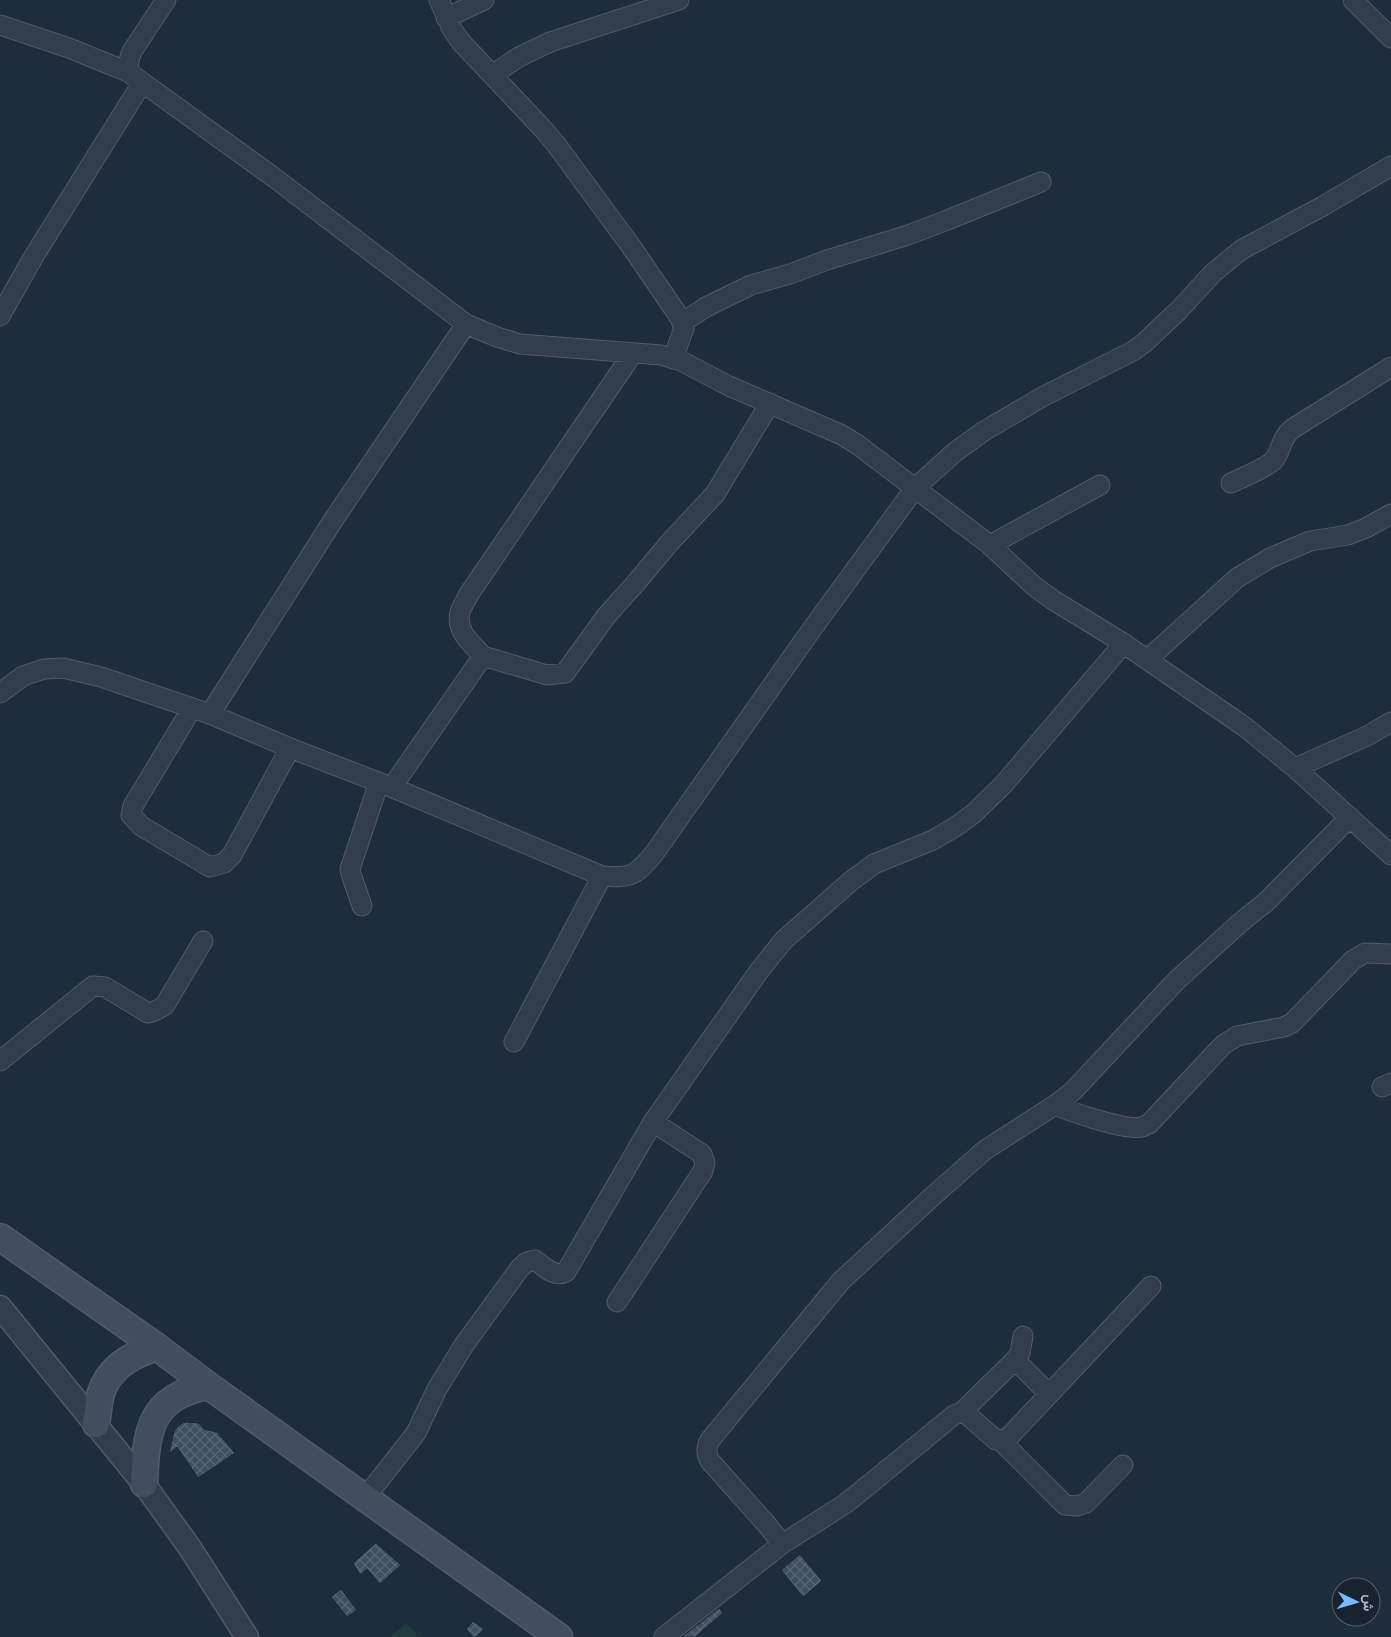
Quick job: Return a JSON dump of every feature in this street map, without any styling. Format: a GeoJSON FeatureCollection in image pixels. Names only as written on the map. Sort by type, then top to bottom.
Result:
{"type":"FeatureCollection","features":[{"type":"Feature","properties":{"kind":"main road"},"geometry":{"type":"LineString","coordinates":[[0,1237],[157,1346],[209,1386],[559,1637]]}},
{"type":"Feature","properties":{"kind":"main road"},"geometry":{"type":"LineString","coordinates":[[96,1424],[106,1381],[130,1356],[157,1346]]}},
{"type":"Feature","properties":{"kind":"main road"},"geometry":{"type":"LineString","coordinates":[[144,1484],[147,1440],[158,1413],[179,1394],[209,1386]]}},
{"type":"Feature","properties":{"kind":"street"},"geometry":{"type":"LineString","coordinates":[[135,77],[128,62],[131,53],[166,0]]}},
{"type":"Feature","properties":{"kind":"street"},"geometry":{"type":"LineString","coordinates":[[439,0],[446,18],[460,42],[555,143],[634,249],[682,322],[684,328],[673,359]]}},
{"type":"Feature","properties":{"kind":"street"},"geometry":{"type":"LineString","coordinates":[[446,18],[484,0]]}},
{"type":"Feature","properties":{"kind":"street"},"geometry":{"type":"LineString","coordinates":[[492,75],[519,57],[550,42],[679,0]]}},
{"type":"Feature","properties":{"kind":"street"},"geometry":{"type":"LineString","coordinates":[[1353,0],[1391,38]]}},
{"type":"Feature","properties":{"kind":"street"},"geometry":{"type":"LineString","coordinates":[[0,25],[69,48],[135,77],[272,176],[466,324],[520,344],[633,353],[661,356],[681,361],[729,386],[842,435],[858,445],[990,545],[1034,586],[1053,600],[1124,643],[1245,727],[1295,768],[1391,855]]}},
{"type":"Feature","properties":{"kind":"street"},"geometry":{"type":"LineString","coordinates":[[0,316],[135,77]]}},
{"type":"Feature","properties":{"kind":"street"},"geometry":{"type":"LineString","coordinates":[[0,693],[23,676],[44,669],[63,668],[100,677],[210,714],[290,748],[386,785],[602,876],[625,877],[640,869],[653,855],[812,629],[915,488],[955,452],[984,431],[1044,396],[1144,343],[1179,310],[1213,273],[1241,250],[1323,206],[1391,166]]}},
{"type":"Feature","properties":{"kind":"street"},"geometry":{"type":"LineString","coordinates":[[682,322],[706,307],[751,284],[790,274],[827,260],[908,235],[1040,182]]}},
{"type":"Feature","properties":{"kind":"street"},"geometry":{"type":"LineString","coordinates":[[210,714],[334,519],[466,324]]}},
{"type":"Feature","properties":{"kind":"street"},"geometry":{"type":"LineString","coordinates":[[633,353],[475,586],[460,612],[459,621],[463,634],[484,656],[547,675],[565,674],[607,615],[671,541],[715,494],[770,403]]}},
{"type":"Feature","properties":{"kind":"street"},"geometry":{"type":"LineString","coordinates":[[1231,483],[1266,465],[1275,458],[1285,434],[1391,367]]}},
{"type":"Feature","properties":{"kind":"street"},"geometry":{"type":"LineString","coordinates":[[990,545],[1100,485]]}},
{"type":"Feature","properties":{"kind":"street"},"geometry":{"type":"LineString","coordinates":[[1148,659],[1237,578],[1270,558],[1310,541],[1348,535],[1366,528],[1391,514]]}},
{"type":"Feature","properties":{"kind":"street"},"geometry":{"type":"LineString","coordinates":[[365,1498],[416,1433],[437,1389],[464,1345],[520,1268],[527,1262],[535,1260],[556,1274],[566,1272],[653,1122],[753,978],[784,940],[851,881],[874,864],[933,840],[973,814],[1003,785],[1124,643]]}},
{"type":"Feature","properties":{"kind":"street"},"geometry":{"type":"LineString","coordinates":[[362,906],[350,869],[386,785],[484,656]]}},
{"type":"Feature","properties":{"kind":"street"},"geometry":{"type":"LineString","coordinates":[[192,708],[132,806],[132,815],[141,826],[210,867],[224,863],[232,855],[290,748]]}},
{"type":"Feature","properties":{"kind":"street"},"geometry":{"type":"LineString","coordinates":[[1295,768],[1367,736],[1391,722]]}},
{"type":"Feature","properties":{"kind":"street"},"geometry":{"type":"LineString","coordinates":[[782,1544],[710,1461],[706,1450],[708,1444],[841,1281],[985,1150],[1055,1105],[1072,1091],[1177,980],[1266,902],[1350,817]]}},
{"type":"Feature","properties":{"kind":"street"},"geometry":{"type":"LineString","coordinates":[[514,1042],[602,876]]}},
{"type":"Feature","properties":{"kind":"street"},"geometry":{"type":"LineString","coordinates":[[0,1060],[93,986],[105,987],[148,1013],[154,1012],[165,1005],[203,941]]}},
{"type":"Feature","properties":{"kind":"street"},"geometry":{"type":"LineString","coordinates":[[1055,1105],[1076,1114],[1141,1128],[1149,1124],[1223,1044],[1237,1036],[1284,1027],[1292,1023],[1353,960],[1365,953],[1391,954]]}},
{"type":"Feature","properties":{"kind":"street"},"geometry":{"type":"LineString","coordinates":[[617,1302],[703,1171],[705,1162],[702,1154],[653,1122]]}},
{"type":"Feature","properties":{"kind":"street"},"geometry":{"type":"LineString","coordinates":[[1001,1441],[1007,1438],[1151,1286]]}},
{"type":"Feature","properties":{"kind":"street"},"geometry":{"type":"LineString","coordinates":[[0,1307],[144,1484],[190,1548],[247,1637]]}},
{"type":"Feature","properties":{"kind":"street"},"geometry":{"type":"LineString","coordinates":[[664,1637],[782,1544],[845,1504],[945,1421],[962,1412],[1015,1360],[1020,1353],[1023,1336]]}},
{"type":"Feature","properties":{"kind":"street"},"geometry":{"type":"LineString","coordinates":[[1015,1360],[1048,1393]]}},
{"type":"Feature","properties":{"kind":"street"},"geometry":{"type":"LineString","coordinates":[[962,1412],[967,1414],[989,1436],[1001,1441],[1065,1505],[1077,1506],[1086,1502],[1123,1465]]}},
{"type":"Feature","properties":{"kind":"green space"},"geometry":{"type":"Polygon","coordinates":[[[406,1623],[419,1637],[390,1637],[406,1623]]]}},
{"type":"Feature","properties":{"kind":"building"},"geometry":{"type":"Polygon","coordinates":[[[185,1422],[199,1423],[204,1429],[217,1432],[235,1453],[198,1478],[177,1447],[169,1454],[174,1431],[185,1422]]]}},
{"type":"Feature","properties":{"kind":"building"},"geometry":{"type":"Polygon","coordinates":[[[376,1543],[401,1565],[380,1584],[367,1569],[360,1575],[353,1563],[376,1543]]]}},
{"type":"Feature","properties":{"kind":"building"},"geometry":{"type":"Polygon","coordinates":[[[800,1554],[822,1581],[803,1597],[781,1570],[800,1554]]]}},
{"type":"Feature","properties":{"kind":"building"},"geometry":{"type":"Polygon","coordinates":[[[341,1589],[357,1610],[347,1617],[331,1597],[341,1589]]]}},
{"type":"Feature","properties":{"kind":"building"},"geometry":{"type":"Polygon","coordinates":[[[719,1608],[723,1613],[695,1637],[682,1637],[719,1608]]]}},
{"type":"Feature","properties":{"kind":"building"},"geometry":{"type":"Polygon","coordinates":[[[473,1621],[484,1629],[476,1637],[473,1637],[466,1629],[473,1621]]]}}]}
